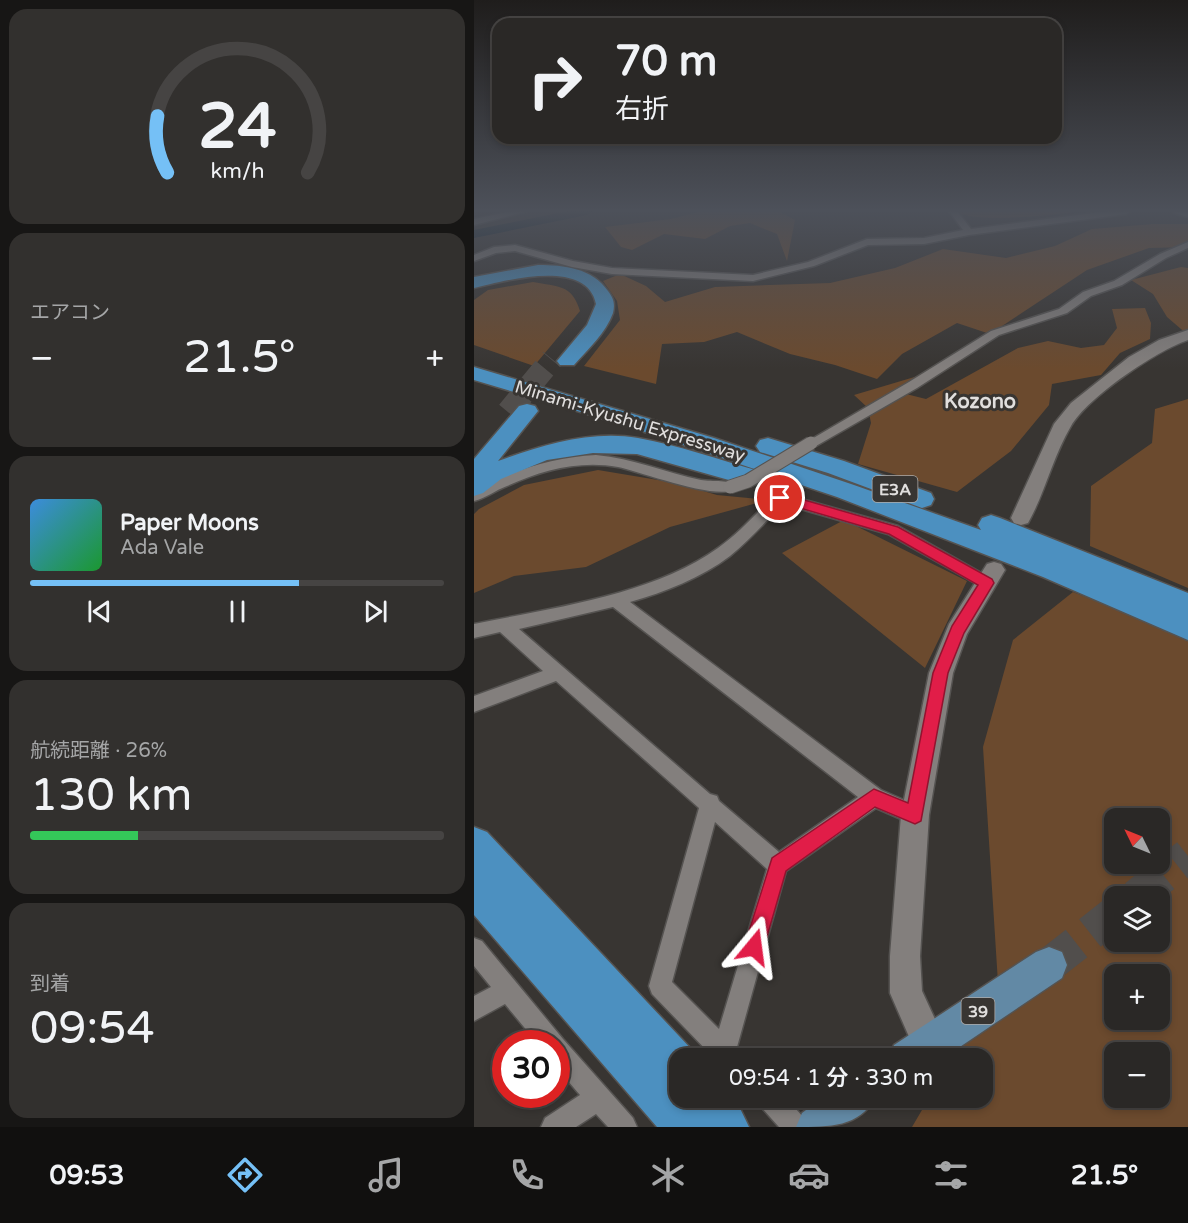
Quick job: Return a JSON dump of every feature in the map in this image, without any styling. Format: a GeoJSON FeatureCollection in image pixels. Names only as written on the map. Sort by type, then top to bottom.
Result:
{"type":"FeatureCollection","features":[{"type":"Feature","properties":{"kind":"highway"},"geometry":{"type":"LineString","coordinates":[[474,283],[524,271],[549,270],[573,274],[591,281],[602,295],[605,304],[593,330],[559,360],[567,343],[593,309],[593,305],[583,291],[562,280],[542,278],[504,283],[474,294]]}},
{"type":"Feature","properties":{"kind":"highway"},"geometry":{"type":"LineString","coordinates":[[474,354],[542,381],[656,410],[737,437]]}},
{"type":"Feature","properties":{"kind":"highway","name":"Minami-Kyushu Expressway"},"geometry":{"type":"LineString","coordinates":[[474,368],[737,437],[836,467],[1053,549],[1182,618]]}},
{"type":"Feature","properties":{"kind":"highway","name":"Minami-Kyushu Expressway"},"geometry":{"type":"LineString","coordinates":[[474,373],[635,421],[921,518],[1182,618]]}},
{"type":"Feature","properties":{"kind":"highway"},"geometry":{"type":"LineString","coordinates":[[474,453],[517,412],[474,475]]}},
{"type":"Feature","properties":{"kind":"highway"},"geometry":{"type":"LineString","coordinates":[[474,487],[492,473],[543,453],[593,445],[637,447],[798,491],[999,565],[1182,618]]}},
{"type":"Feature","properties":{"kind":"highway"},"geometry":{"type":"LineString","coordinates":[[474,845],[669,1056]]}},
{"type":"Feature","properties":{"kind":"highway"},"geometry":{"type":"LineString","coordinates":[[474,886],[687,1127]]}},
{"type":"Feature","properties":{"kind":"highway"},"geometry":{"type":"LineString","coordinates":[[716,1108],[726,1127]]}},
{"type":"Feature","properties":{"kind":"main road","name":"39"},"geometry":{"type":"LineString","coordinates":[[924,1048],[1049,965]]}},
{"type":"Feature","properties":{"kind":"main road"},"geometry":{"type":"LineString","coordinates":[[816,1127],[842,1108]]}},
{"type":"Feature","properties":{"kind":"street"},"geometry":{"type":"LineString","coordinates":[[570,264],[612,271],[753,278],[784,272],[807,264]]}},
{"type":"Feature","properties":{"kind":"street"},"geometry":{"type":"LineString","coordinates":[[474,496],[495,484],[558,465],[595,460],[620,463],[712,488],[730,487],[748,480],[913,385],[986,338],[1005,329],[1063,311],[1087,294],[1118,283],[1152,264]]}},
{"type":"Feature","properties":{"kind":"street"},"geometry":{"type":"LineString","coordinates":[[1021,518],[1063,424],[1077,407],[1135,360],[1164,343],[1188,335]]}},
{"type":"Feature","properties":{"kind":"street"},"geometry":{"type":"LineString","coordinates":[[474,631],[614,599],[676,580],[723,553],[780,498],[893,530],[991,576],[957,631],[940,673],[915,815],[905,956],[906,993],[918,1048]]}},
{"type":"Feature","properties":{"kind":"street"},"geometry":{"type":"LineString","coordinates":[[614,599],[874,797],[915,815]]}},
{"type":"Feature","properties":{"kind":"street"},"geometry":{"type":"LineString","coordinates":[[502,625],[710,803],[778,865]]}},
{"type":"Feature","properties":{"kind":"street"},"geometry":{"type":"LineString","coordinates":[[474,704],[558,673]]}},
{"type":"Feature","properties":{"kind":"street"},"geometry":{"type":"LineString","coordinates":[[730,1048],[778,865],[874,797]]}},
{"type":"Feature","properties":{"kind":"street"},"geometry":{"type":"LineString","coordinates":[[710,803],[660,986],[721,1048]]}},
{"type":"Feature","properties":{"kind":"street"},"geometry":{"type":"LineString","coordinates":[[474,949],[541,1030]]}},
{"type":"Feature","properties":{"kind":"street"},"geometry":{"type":"LineString","coordinates":[[474,1009],[507,990]]}},
{"type":"Feature","properties":{"kind":"street"},"geometry":{"type":"LineString","coordinates":[[570,1064],[624,1127]]}},
{"type":"Feature","properties":{"kind":"street"},"geometry":{"type":"LineString","coordinates":[[554,1127],[599,1097]]}},
{"type":"Feature","properties":{"kind":"street"},"geometry":{"type":"LineString","coordinates":[[779,1108],[795,1127]]}},
{"type":"Feature","properties":{"kind":"shaded area"},"geometry":{"type":"Polygon","coordinates":[[[906,264],[1105,264],[1087,270],[990,334],[957,323],[902,354],[877,379],[835,365],[790,354],[737,332],[704,342],[662,344],[656,384],[584,366],[620,320],[617,301],[603,281],[620,274],[646,286],[665,302],[715,287],[830,283],[906,264]]]}},
{"type":"Feature","properties":{"kind":"shaded area"},"geometry":{"type":"Polygon","coordinates":[[[1181,267],[1188,268],[1188,335],[1167,317],[1153,294],[1131,280],[1181,267]]]}},
{"type":"Feature","properties":{"kind":"shaded area"},"geometry":{"type":"Polygon","coordinates":[[[533,282],[557,286],[568,291],[577,302],[580,311],[534,366],[474,345],[474,300],[488,290],[533,282]]]}},
{"type":"Feature","properties":{"kind":"shaded area"},"geometry":{"type":"Polygon","coordinates":[[[1145,308],[1151,323],[1150,339],[1120,353],[1101,375],[1052,384],[1049,405],[1011,451],[957,492],[858,464],[871,423],[868,408],[854,395],[938,370],[906,394],[926,399],[1018,348],[1048,341],[1081,348],[1104,345],[1117,328],[1112,309],[1145,308]]]}},
{"type":"Feature","properties":{"kind":"shaded area"},"geometry":{"type":"Polygon","coordinates":[[[1188,399],[1188,588],[1090,546],[1091,486],[1152,443],[1155,409],[1188,399]]]}},
{"type":"Feature","properties":{"kind":"shaded area"},"geometry":{"type":"Polygon","coordinates":[[[598,470],[676,483],[717,495],[768,500],[670,527],[586,567],[514,576],[474,593],[474,514],[479,509],[524,485],[598,470]]]}},
{"type":"Feature","properties":{"kind":"shaded area"},"geometry":{"type":"Polygon","coordinates":[[[844,520],[967,581],[925,668],[782,553],[844,520]]]}},
{"type":"Feature","properties":{"kind":"shaded area"},"geometry":{"type":"Polygon","coordinates":[[[1073,592],[1188,635],[1188,1127],[912,1127],[923,1108],[993,1108],[993,1048],[959,1048],[998,983],[983,747],[1013,640],[1073,592]]]}},
{"type":"Feature","properties":{"kind":"tunnel"},"geometry":{"type":"LineString","coordinates":[[508,412],[552,359]]}},
{"type":"Feature","properties":{"kind":"tunnel"},"geometry":{"type":"LineString","coordinates":[[1150,886],[1188,856]]}},
{"type":"Feature","properties":{"kind":"tunnel"},"geometry":{"type":"LineString","coordinates":[[1049,965],[1104,922]]}},
{"type":"Feature","properties":{"kind":"district","name":"Kozono"},"geometry":{"type":"Point","coordinates":[980,401]}},
{"type":"Feature","properties":{"kind":"route"},"geometry":{"type":"LineString","coordinates":[[754,947],[778,865],[874,797],[915,815],[940,673],[957,631],[987,583],[893,530],[780,498]]}}]}
